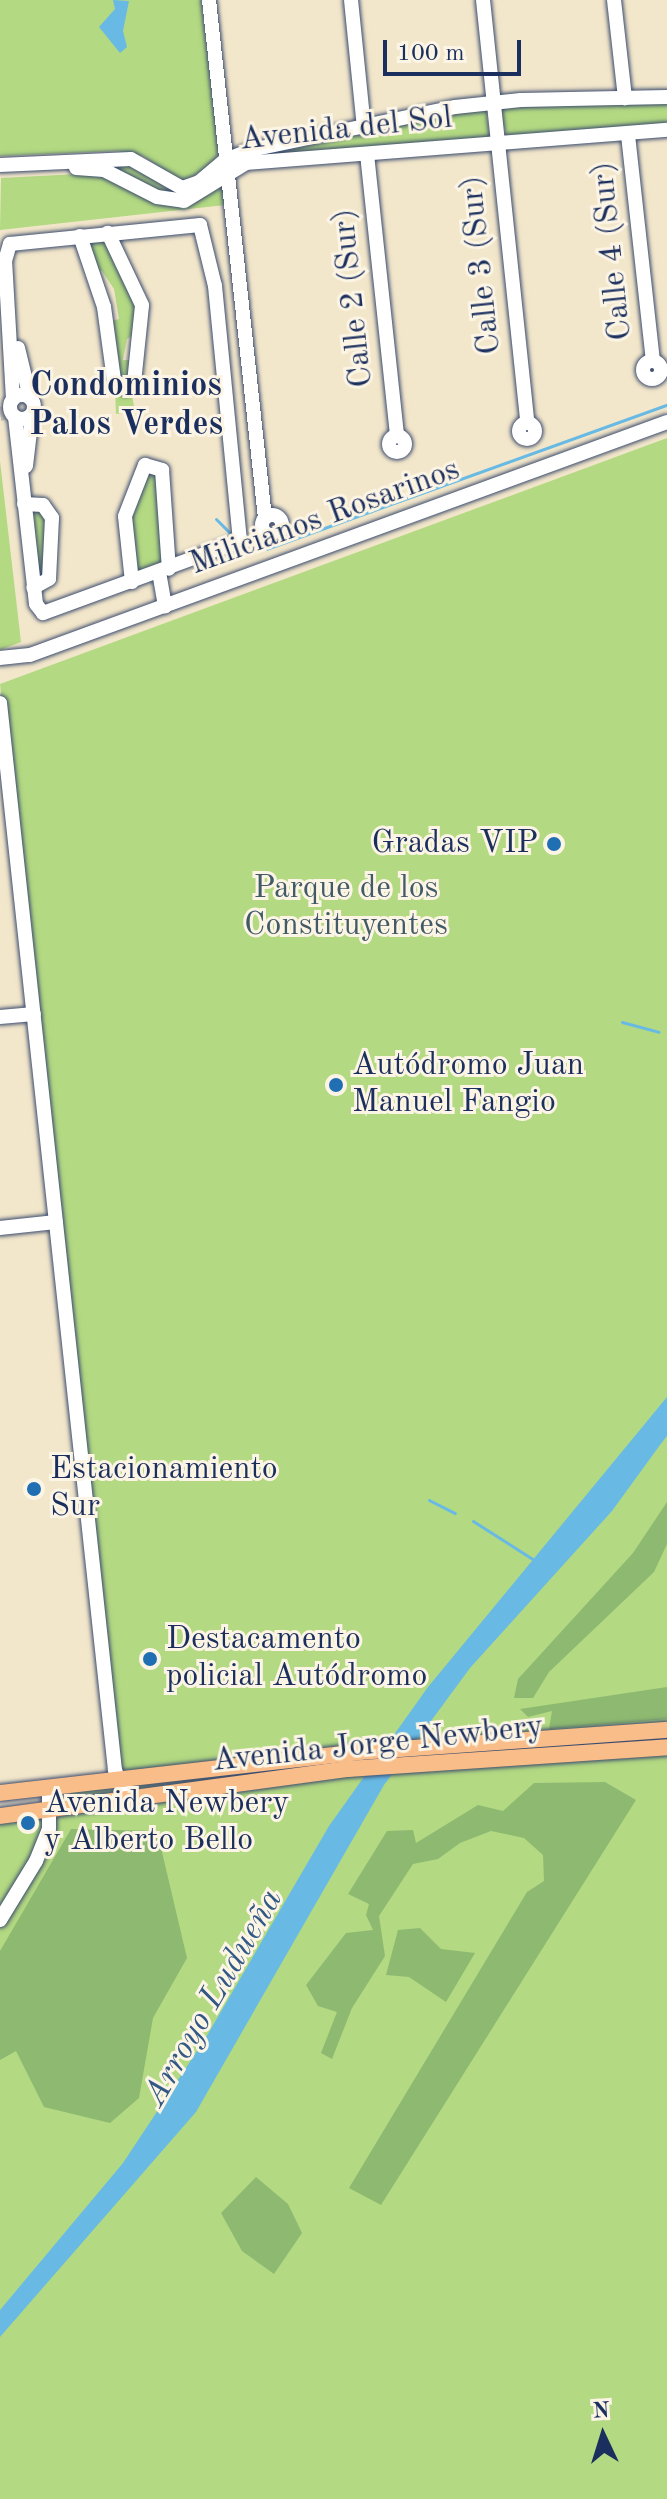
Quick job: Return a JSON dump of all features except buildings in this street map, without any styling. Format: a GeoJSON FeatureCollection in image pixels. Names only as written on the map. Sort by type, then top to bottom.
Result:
{"type":"FeatureCollection","features":[{"type":"Feature","properties":{"kind":"main road","name":"Avenida Jorge Newbery"},"geometry":{"type":"LineString","coordinates":[[0,1793],[435,1744],[667,1730]]}},
{"type":"Feature","properties":{"kind":"main road","name":"Avenida Jorge Newbery"},"geometry":{"type":"LineString","coordinates":[[0,1816],[423,1761],[667,1747]]}},
{"type":"Feature","properties":{"kind":"street"},"geometry":{"type":"LineString","coordinates":[[209,0],[265,518]]}},
{"type":"Feature","properties":{"kind":"street"},"geometry":{"type":"LineString","coordinates":[[351,0],[364,128]]}},
{"type":"Feature","properties":{"kind":"street","name":"Calle 3 (Sur)"},"geometry":{"type":"LineString","coordinates":[[483,0],[527,422]]}},
{"type":"Feature","properties":{"kind":"street"},"geometry":{"type":"LineString","coordinates":[[614,0],[625,98]]}},
{"type":"Feature","properties":{"kind":"street","name":"Avenida del Sol"},"geometry":{"type":"LineString","coordinates":[[0,165],[131,159],[182,188],[199,182],[225,165],[364,128],[494,102],[667,97]]}},
{"type":"Feature","properties":{"kind":"street","name":"Avenida del Sol"},"geometry":{"type":"LineString","coordinates":[[0,175],[104,170],[157,197],[184,201],[225,165],[667,130]]}},
{"type":"Feature","properties":{"kind":"street","name":"Calle 4 (Sur)"},"geometry":{"type":"LineString","coordinates":[[628,135],[653,361]]}},
{"type":"Feature","properties":{"kind":"street","name":"Calle 2 (Sur)"},"geometry":{"type":"LineString","coordinates":[[367,154],[397,436]]}},
{"type":"Feature","properties":{"kind":"street"},"geometry":{"type":"LineString","coordinates":[[200,225],[215,286],[240,541],[49,613],[38,609],[33,588],[22,478],[10,408],[6,248],[17,242],[80,236],[200,225]]}},
{"type":"Feature","properties":{"kind":"street"},"geometry":{"type":"LineString","coordinates":[[80,236],[104,307],[114,380],[125,388],[134,383],[142,305],[108,233]]}},
{"type":"Feature","properties":{"kind":"street"},"geometry":{"type":"LineString","coordinates":[[9,319],[32,414],[22,478]]}},
{"type":"Feature","properties":{"kind":"street"},"geometry":{"type":"LineString","coordinates":[[10,408],[30,398]]}},
{"type":"Feature","properties":{"kind":"street"},"geometry":{"type":"LineString","coordinates":[[10,408],[32,414]]}},
{"type":"Feature","properties":{"kind":"street","name":"Milicianos Rosarinos"},"geometry":{"type":"LineString","coordinates":[[0,658],[30,655],[163,600],[667,422]]}},
{"type":"Feature","properties":{"kind":"street"},"geometry":{"type":"LineString","coordinates":[[151,575],[125,516],[145,465],[162,470],[151,589],[163,600]]}},
{"type":"Feature","properties":{"kind":"street"},"geometry":{"type":"LineString","coordinates":[[24,504],[43,505],[52,518],[49,579],[33,588]]}},
{"type":"Feature","properties":{"kind":"street"},"geometry":{"type":"LineString","coordinates":[[0,703],[115,1770],[127,1801]]}},
{"type":"Feature","properties":{"kind":"street"},"geometry":{"type":"LineString","coordinates":[[0,849],[16,847]]}},
{"type":"Feature","properties":{"kind":"street"},"geometry":{"type":"LineString","coordinates":[[0,1017],[34,1014]]}},
{"type":"Feature","properties":{"kind":"street"},"geometry":{"type":"LineString","coordinates":[[0,1228],[56,1222]]}},
{"type":"Feature","properties":{"kind":"street"},"geometry":{"type":"LineString","coordinates":[[0,1920],[36,1861],[50,1811],[49,1788]]}},
{"type":"Feature","properties":{"kind":"green space"},"geometry":{"type":"Polygon","coordinates":[[[0,0],[201,0],[219,151],[213,163],[183,183],[143,156],[118,151],[0,156],[0,0]]]}},
{"type":"Feature","properties":{"kind":"green space"},"geometry":{"type":"Polygon","coordinates":[[[667,101],[667,127],[509,139],[498,113],[502,108],[667,101]]]}},
{"type":"Feature","properties":{"kind":"green space"},"geometry":{"type":"Polygon","coordinates":[[[486,110],[490,138],[239,157],[323,143],[439,114],[486,110]]]}},
{"type":"Feature","properties":{"kind":"green space"},"geometry":{"type":"Polygon","coordinates":[[[127,162],[144,168],[165,188],[183,193],[172,198],[105,166],[127,162]]]}},
{"type":"Feature","properties":{"kind":"green space"},"geometry":{"type":"Polygon","coordinates":[[[98,173],[153,201],[223,185],[225,205],[0,230],[1,178],[98,173]]]}},
{"type":"Feature","properties":{"kind":"green space"},"geometry":{"type":"Polygon","coordinates":[[[106,239],[137,298],[134,335],[127,339],[123,360],[131,360],[126,380],[118,380],[111,321],[119,319],[114,289],[102,271],[93,269],[87,242],[106,239]]]}},
{"type":"Feature","properties":{"kind":"green space"},"geometry":{"type":"Polygon","coordinates":[[[115,390],[131,391],[135,411],[116,414],[115,390]]]}},
{"type":"Feature","properties":{"kind":"green space","name":"Parque de los Constituyentes"},"geometry":{"type":"Polygon","coordinates":[[[667,438],[667,2499],[0,2499],[0,1816],[50,1811],[50,1798],[65,1796],[115,1770],[0,684],[667,438]]]}},
{"type":"Feature","properties":{"kind":"green space"},"geometry":{"type":"Polygon","coordinates":[[[0,461],[21,642],[0,650],[0,461]]]}},
{"type":"Feature","properties":{"kind":"green space"},"geometry":{"type":"Polygon","coordinates":[[[157,470],[164,565],[139,574],[128,522],[144,472],[157,470]]]}},
{"type":"Feature","properties":{"kind":"green space"},"geometry":{"type":"Polygon","coordinates":[[[34,509],[45,510],[48,567],[37,584],[34,509]]]}},
{"type":"Feature","properties":{"kind":"green space"},"geometry":{"type":"Polygon","coordinates":[[[667,1502],[667,1544],[654,1572],[549,1672],[533,1698],[514,1698],[518,1679],[633,1553],[667,1502]]]}},
{"type":"Feature","properties":{"kind":"green space"},"geometry":{"type":"Polygon","coordinates":[[[667,1687],[667,1719],[549,1729],[552,1711],[528,1717],[520,1709],[667,1687]]]}},
{"type":"Feature","properties":{"kind":"green space"},"geometry":{"type":"Polygon","coordinates":[[[605,1782],[636,1800],[381,2205],[349,2188],[527,1892],[544,1881],[543,1855],[524,1838],[491,1831],[460,1843],[438,1859],[413,1864],[379,1916],[385,1956],[352,2008],[332,2059],[321,2053],[337,2012],[318,2006],[306,1985],[346,1933],[373,1930],[366,1915],[369,1904],[348,1894],[387,1831],[413,1830],[416,1843],[478,1805],[503,1811],[534,1783],[605,1782]]]}},
{"type":"Feature","properties":{"kind":"green space"},"geometry":{"type":"Polygon","coordinates":[[[71,1829],[157,1831],[187,1958],[153,2018],[139,2098],[110,2123],[44,2107],[16,2051],[0,2060],[0,1951],[71,1829]]]}},
{"type":"Feature","properties":{"kind":"green space"},"geometry":{"type":"Polygon","coordinates":[[[420,1928],[441,1949],[475,1953],[446,2002],[409,1977],[386,1975],[398,1930],[420,1928]]]}},
{"type":"Feature","properties":{"kind":"green space"},"geometry":{"type":"Polygon","coordinates":[[[256,2177],[288,2204],[302,2233],[274,2274],[242,2251],[221,2213],[256,2177]]]}},
{"type":"Feature","properties":{"kind":"water"},"geometry":{"type":"Polygon","coordinates":[[[113,0],[129,1],[123,31],[127,47],[120,53],[99,27],[115,9],[113,0]]]}},
{"type":"Feature","properties":{"kind":"water","name":"Arroyo Ludueña"},"geometry":{"type":"Polygon","coordinates":[[[667,1397],[667,1436],[612,1511],[470,1668],[384,1785],[196,2112],[0,2337],[0,2310],[123,2163],[205,2039],[329,1826],[428,1687],[667,1397]]]}},
{"type":"Feature","properties":{"kind":"waterway"},"geometry":{"type":"LineString","coordinates":[[258,540],[266,549],[667,405]]}},
{"type":"Feature","properties":{"kind":"waterway"},"geometry":{"type":"LineString","coordinates":[[216,519],[235,538]]}},
{"type":"Feature","properties":{"kind":"waterway"},"geometry":{"type":"LineString","coordinates":[[246,544],[254,541]]}},
{"type":"Feature","properties":{"kind":"waterway"},"geometry":{"type":"LineString","coordinates":[[622,1022],[659,1032]]}},
{"type":"Feature","properties":{"kind":"waterway"},"geometry":{"type":"LineString","coordinates":[[429,1500],[455,1513]]}},
{"type":"Feature","properties":{"kind":"waterway"},"geometry":{"type":"LineString","coordinates":[[473,1521],[534,1560]]}},
{"type":"Feature","properties":{"kind":"tunnel"},"geometry":{"type":"LineString","coordinates":[[0,414],[5,413]]}},
{"type":"Feature","properties":{"kind":"place","name":"Gradas VIP"},"geometry":{"type":"Point","coordinates":[554,844]}},
{"type":"Feature","properties":{"kind":"place","name":"Autódromo Juan Manuel Fangio"},"geometry":{"type":"Point","coordinates":[336,1085]}},
{"type":"Feature","properties":{"kind":"place","name":"Estacionamiento Sur"},"geometry":{"type":"Point","coordinates":[34,1489]}},
{"type":"Feature","properties":{"kind":"place","name":"Destacamento policial Autódromo"},"geometry":{"type":"Point","coordinates":[150,1659]}},
{"type":"Feature","properties":{"kind":"place","name":"Avenida Newbery y Alberto Bello"},"geometry":{"type":"Point","coordinates":[28,1823]}},
{"type":"Feature","properties":{"kind":"district","name":"Condominios Palos Verdes"},"geometry":{"type":"Point","coordinates":[126,406]}}]}
